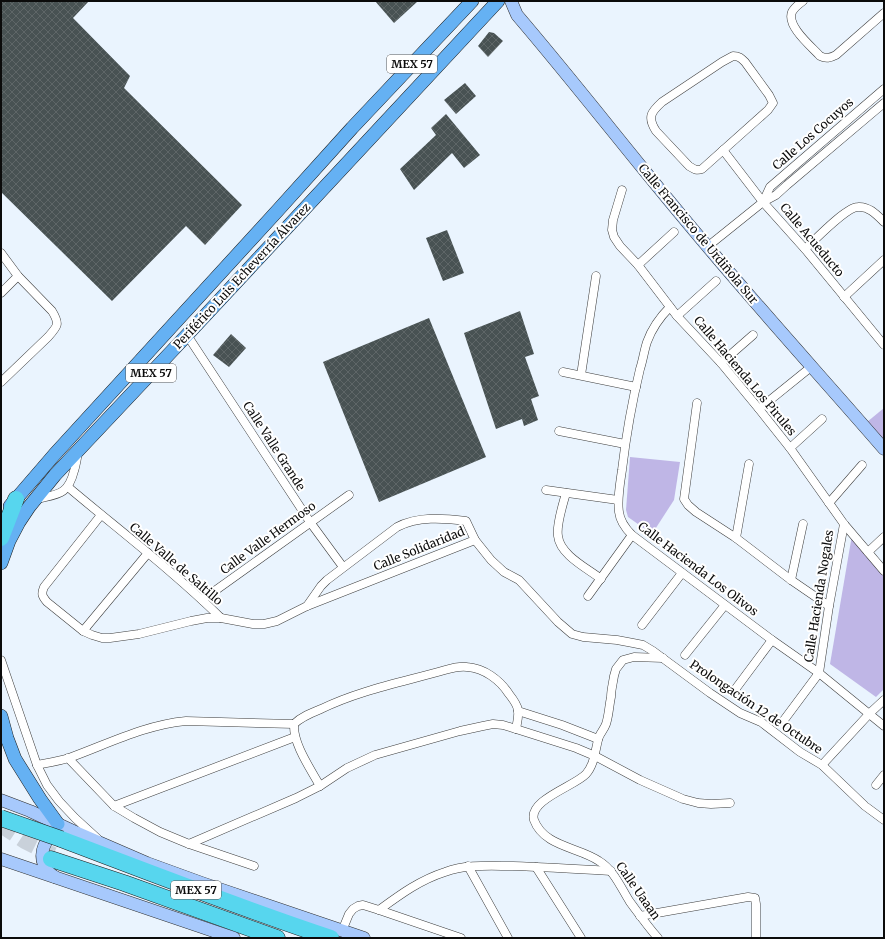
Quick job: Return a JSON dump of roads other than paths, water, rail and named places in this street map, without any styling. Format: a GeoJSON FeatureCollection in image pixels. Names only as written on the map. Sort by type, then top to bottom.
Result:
{"type":"FeatureCollection","features":[{"type":"Feature","properties":{"kind":"highway"},"geometry":{"type":"LineString","coordinates":[[1,538],[16,499]]}},
{"type":"Feature","properties":{"kind":"highway","name":"MEX 57"},"geometry":{"type":"LineString","coordinates":[[1,818],[64,831],[166,880],[257,912],[337,934]]}},
{"type":"Feature","properties":{"kind":"highway","name":"MEX 57"},"geometry":{"type":"LineString","coordinates":[[52,857],[66,864],[124,883],[277,938]]}},
{"type":"Feature","properties":{"kind":"main road","name":"Periférico Luis Echeverría Álvarez"},"geometry":{"type":"LineString","coordinates":[[1,519],[6,511],[54,455],[352,128],[472,1]]}},
{"type":"Feature","properties":{"kind":"main road","name":"Calle Francisco de Urdiñola Sur"},"geometry":{"type":"LineString","coordinates":[[512,1],[517,15]]}},
{"type":"Feature","properties":{"kind":"main road","name":"Periférico Luis Echeverría Álvarez"},"geometry":{"type":"LineString","coordinates":[[1,563],[19,522],[55,475],[351,160],[495,2]]}},
{"type":"Feature","properties":{"kind":"main road","name":"Calle Francisco de Urdiñola Sur"},"geometry":{"type":"LineString","coordinates":[[495,2],[517,15],[707,247],[884,449]]}},
{"type":"Feature","properties":{"kind":"main road"},"geometry":{"type":"LineString","coordinates":[[351,160],[354,146],[352,128]]}},
{"type":"Feature","properties":{"kind":"main road"},"geometry":{"type":"LineString","coordinates":[[1,716],[15,759],[40,799],[64,831]]}},
{"type":"Feature","properties":{"kind":"main road"},"geometry":{"type":"LineString","coordinates":[[1,800],[30,810],[64,831]]}},
{"type":"Feature","properties":{"kind":"main road"},"geometry":{"type":"LineString","coordinates":[[1,814],[23,822],[64,831],[105,844],[147,863],[337,934],[364,938]]}},
{"type":"Feature","properties":{"kind":"main road"},"geometry":{"type":"LineString","coordinates":[[57,878],[49,873],[44,865],[42,856],[43,847],[48,839],[55,833],[64,831]]}},
{"type":"Feature","properties":{"kind":"main road"},"geometry":{"type":"LineString","coordinates":[[1,859],[218,935],[234,938]]}},
{"type":"Feature","properties":{"kind":"street"},"geometry":{"type":"LineString","coordinates":[[803,1],[792,13],[791,19],[793,26],[820,56],[824,58],[829,58],[836,55],[884,13]]}},
{"type":"Feature","properties":{"kind":"street"},"geometry":{"type":"LineString","coordinates":[[738,56],[745,62],[769,95],[773,103],[768,110],[723,150],[702,169],[694,170],[652,125],[651,114],[662,102],[715,66],[729,58],[738,56]]}},
{"type":"Feature","properties":{"kind":"street","name":"Calle Los Cocuyos"},"geometry":{"type":"LineString","coordinates":[[763,202],[770,187],[884,88]]}},
{"type":"Feature","properties":{"kind":"street","name":"Calle Los Cocuyos"},"geometry":{"type":"LineString","coordinates":[[707,247],[763,202],[776,195],[884,103]]}},
{"type":"Feature","properties":{"kind":"street","name":"Calle Acueducto"},"geometry":{"type":"LineString","coordinates":[[723,150],[763,202],[883,342]]}},
{"type":"Feature","properties":{"kind":"street","name":"Calle Hacienda Los Pirules"},"geometry":{"type":"LineString","coordinates":[[622,190],[613,220],[612,230],[614,237],[620,246],[638,265],[677,316],[721,363],[759,409],[790,448],[844,524],[884,571]]}},
{"type":"Feature","properties":{"kind":"street"},"geometry":{"type":"LineString","coordinates":[[805,250],[844,213],[857,206],[872,211],[884,222]]}},
{"type":"Feature","properties":{"kind":"street"},"geometry":{"type":"LineString","coordinates":[[638,265],[674,232]]}},
{"type":"Feature","properties":{"kind":"street"},"geometry":{"type":"LineString","coordinates":[[1,253],[18,276],[52,311],[58,323],[48,337],[1,382]]}},
{"type":"Feature","properties":{"kind":"street"},"geometry":{"type":"LineString","coordinates":[[844,297],[884,260]]}},
{"type":"Feature","properties":{"kind":"street"},"geometry":{"type":"LineString","coordinates":[[1,293],[18,276]]}},
{"type":"Feature","properties":{"kind":"street"},"geometry":{"type":"LineString","coordinates":[[581,375],[596,276]]}},
{"type":"Feature","properties":{"kind":"street"},"geometry":{"type":"LineString","coordinates":[[677,316],[716,281]]}},
{"type":"Feature","properties":{"kind":"street","name":"Calle Hacienda Los Olivos"},"geometry":{"type":"LineString","coordinates":[[670,307],[660,317],[647,342],[636,387],[625,444],[618,500],[619,513],[625,528],[632,536],[819,673],[870,713],[884,726]]}},
{"type":"Feature","properties":{"kind":"street","name":"Calle Valle Grande"},"geometry":{"type":"LineString","coordinates":[[187,336],[310,522],[343,567]]}},
{"type":"Feature","properties":{"kind":"street"},"geometry":{"type":"LineString","coordinates":[[721,363],[753,336]]}},
{"type":"Feature","properties":{"kind":"street"},"geometry":{"type":"LineString","coordinates":[[759,409],[811,367]]}},
{"type":"Feature","properties":{"kind":"street"},"geometry":{"type":"LineString","coordinates":[[563,372],[636,387]]}},
{"type":"Feature","properties":{"kind":"street"},"geometry":{"type":"LineString","coordinates":[[697,403],[684,499],[696,512],[736,538],[791,580],[829,606]]}},
{"type":"Feature","properties":{"kind":"street"},"geometry":{"type":"LineString","coordinates":[[790,448],[822,419]]}},
{"type":"Feature","properties":{"kind":"street"},"geometry":{"type":"LineString","coordinates":[[559,431],[625,444]]}},
{"type":"Feature","properties":{"kind":"street"},"geometry":{"type":"LineString","coordinates":[[36,499],[50,496],[68,487],[72,479],[78,450]]}},
{"type":"Feature","properties":{"kind":"street"},"geometry":{"type":"LineString","coordinates":[[736,538],[749,464]]}},
{"type":"Feature","properties":{"kind":"street"},"geometry":{"type":"LineString","coordinates":[[829,504],[862,465]]}},
{"type":"Feature","properties":{"kind":"street","name":"Calle Valle de Saltillo"},"geometry":{"type":"LineString","coordinates":[[68,487],[148,553],[202,600],[220,618],[253,624],[264,624],[277,621],[307,606],[327,580],[407,522],[428,519],[466,521],[475,540]]}},
{"type":"Feature","properties":{"kind":"street"},"geometry":{"type":"LineString","coordinates":[[546,490],[618,500]]}},
{"type":"Feature","properties":{"kind":"street"},"geometry":{"type":"LineString","coordinates":[[566,493],[557,534],[559,542],[564,551],[601,579]]}},
{"type":"Feature","properties":{"kind":"street","name":"Calle Valle Hermoso"},"geometry":{"type":"LineString","coordinates":[[202,600],[348,495]]}},
{"type":"Feature","properties":{"kind":"street"},"geometry":{"type":"LineString","coordinates":[[101,515],[44,587],[42,597],[47,602],[83,631],[102,638],[139,634],[191,621],[207,618],[220,618]]}},
{"type":"Feature","properties":{"kind":"street"},"geometry":{"type":"LineString","coordinates":[[791,580],[803,524]]}},
{"type":"Feature","properties":{"kind":"street","name":"Calle Hacienda Nogales"},"geometry":{"type":"LineString","coordinates":[[819,673],[829,606],[844,524]]}},
{"type":"Feature","properties":{"kind":"street"},"geometry":{"type":"LineString","coordinates":[[588,596],[632,536]]}},
{"type":"Feature","properties":{"kind":"street"},"geometry":{"type":"LineString","coordinates":[[868,552],[884,537]]}},
{"type":"Feature","properties":{"kind":"street","name":"Calle Solidaridad"},"geometry":{"type":"LineString","coordinates":[[307,606],[475,540],[491,560],[504,572],[519,580],[572,634],[601,639]]}},
{"type":"Feature","properties":{"kind":"street"},"geometry":{"type":"LineString","coordinates":[[83,631],[148,553]]}},
{"type":"Feature","properties":{"kind":"street"},"geometry":{"type":"LineString","coordinates":[[642,625],[682,573]]}},
{"type":"Feature","properties":{"kind":"street"},"geometry":{"type":"LineString","coordinates":[[685,655],[725,605]]}},
{"type":"Feature","properties":{"kind":"street","name":"Prolongación 12 de Octubre"},"geometry":{"type":"LineString","coordinates":[[601,639],[617,640],[643,645],[653,650],[710,693],[740,713],[762,722],[800,752],[822,765],[865,806],[884,820]]}},
{"type":"Feature","properties":{"kind":"street"},"geometry":{"type":"LineString","coordinates":[[734,691],[772,640]]}},
{"type":"Feature","properties":{"kind":"street","name":"Calle Uaaan"},"geometry":{"type":"LineString","coordinates":[[658,938],[640,916],[611,871],[606,866],[593,856],[565,846],[548,837],[537,826],[533,816],[535,809],[539,804],[586,774],[595,756],[598,739],[606,724],[616,669],[623,660],[634,657],[663,658]]}},
{"type":"Feature","properties":{"kind":"street"},"geometry":{"type":"LineString","coordinates":[[1,660],[37,766],[46,785],[75,818],[105,844]]}},
{"type":"Feature","properties":{"kind":"street"},"geometry":{"type":"LineString","coordinates":[[37,766],[68,758],[144,729],[170,722],[186,721],[294,724],[307,715],[337,701],[369,690],[445,670],[466,667],[487,673],[497,680],[507,691],[515,702],[518,711],[516,729]]}},
{"type":"Feature","properties":{"kind":"street"},"geometry":{"type":"LineString","coordinates":[[784,720],[819,673]]}},
{"type":"Feature","properties":{"kind":"street"},"geometry":{"type":"LineString","coordinates":[[822,765],[884,700]]}},
{"type":"Feature","properties":{"kind":"street"},"geometry":{"type":"LineString","coordinates":[[518,711],[562,725],[598,739]]}},
{"type":"Feature","properties":{"kind":"street"},"geometry":{"type":"LineString","coordinates":[[294,724],[295,737],[320,786]]}},
{"type":"Feature","properties":{"kind":"street"},"geometry":{"type":"LineString","coordinates":[[189,844],[296,798],[320,786],[347,768],[375,755],[483,726],[498,725],[516,729],[576,748],[595,756],[640,780],[683,799],[698,803],[730,803]]}},
{"type":"Feature","properties":{"kind":"street"},"geometry":{"type":"LineString","coordinates":[[114,806],[295,737]]}},
{"type":"Feature","properties":{"kind":"street"},"geometry":{"type":"LineString","coordinates":[[68,758],[114,806],[134,818],[160,832],[189,844],[254,866]]}},
{"type":"Feature","properties":{"kind":"street"},"geometry":{"type":"LineString","coordinates":[[876,785],[884,775]]}},
{"type":"Feature","properties":{"kind":"street"},"geometry":{"type":"LineString","coordinates":[[379,910],[401,893],[423,881],[446,871],[468,866],[536,867],[611,871]]}},
{"type":"Feature","properties":{"kind":"street"},"geometry":{"type":"LineString","coordinates":[[468,866],[508,938]]}},
{"type":"Feature","properties":{"kind":"street"},"geometry":{"type":"LineString","coordinates":[[536,867],[581,938]]}},
{"type":"Feature","properties":{"kind":"street"},"geometry":{"type":"LineString","coordinates":[[640,916],[748,897],[755,898],[756,938]]}},
{"type":"Feature","properties":{"kind":"street"},"geometry":{"type":"LineString","coordinates":[[337,934],[353,909],[363,905],[461,938]]}},
{"type":"Feature","properties":{"kind":"tunnel"},"geometry":{"type":"LineString","coordinates":[[1,825],[25,841],[53,855]]}}]}
